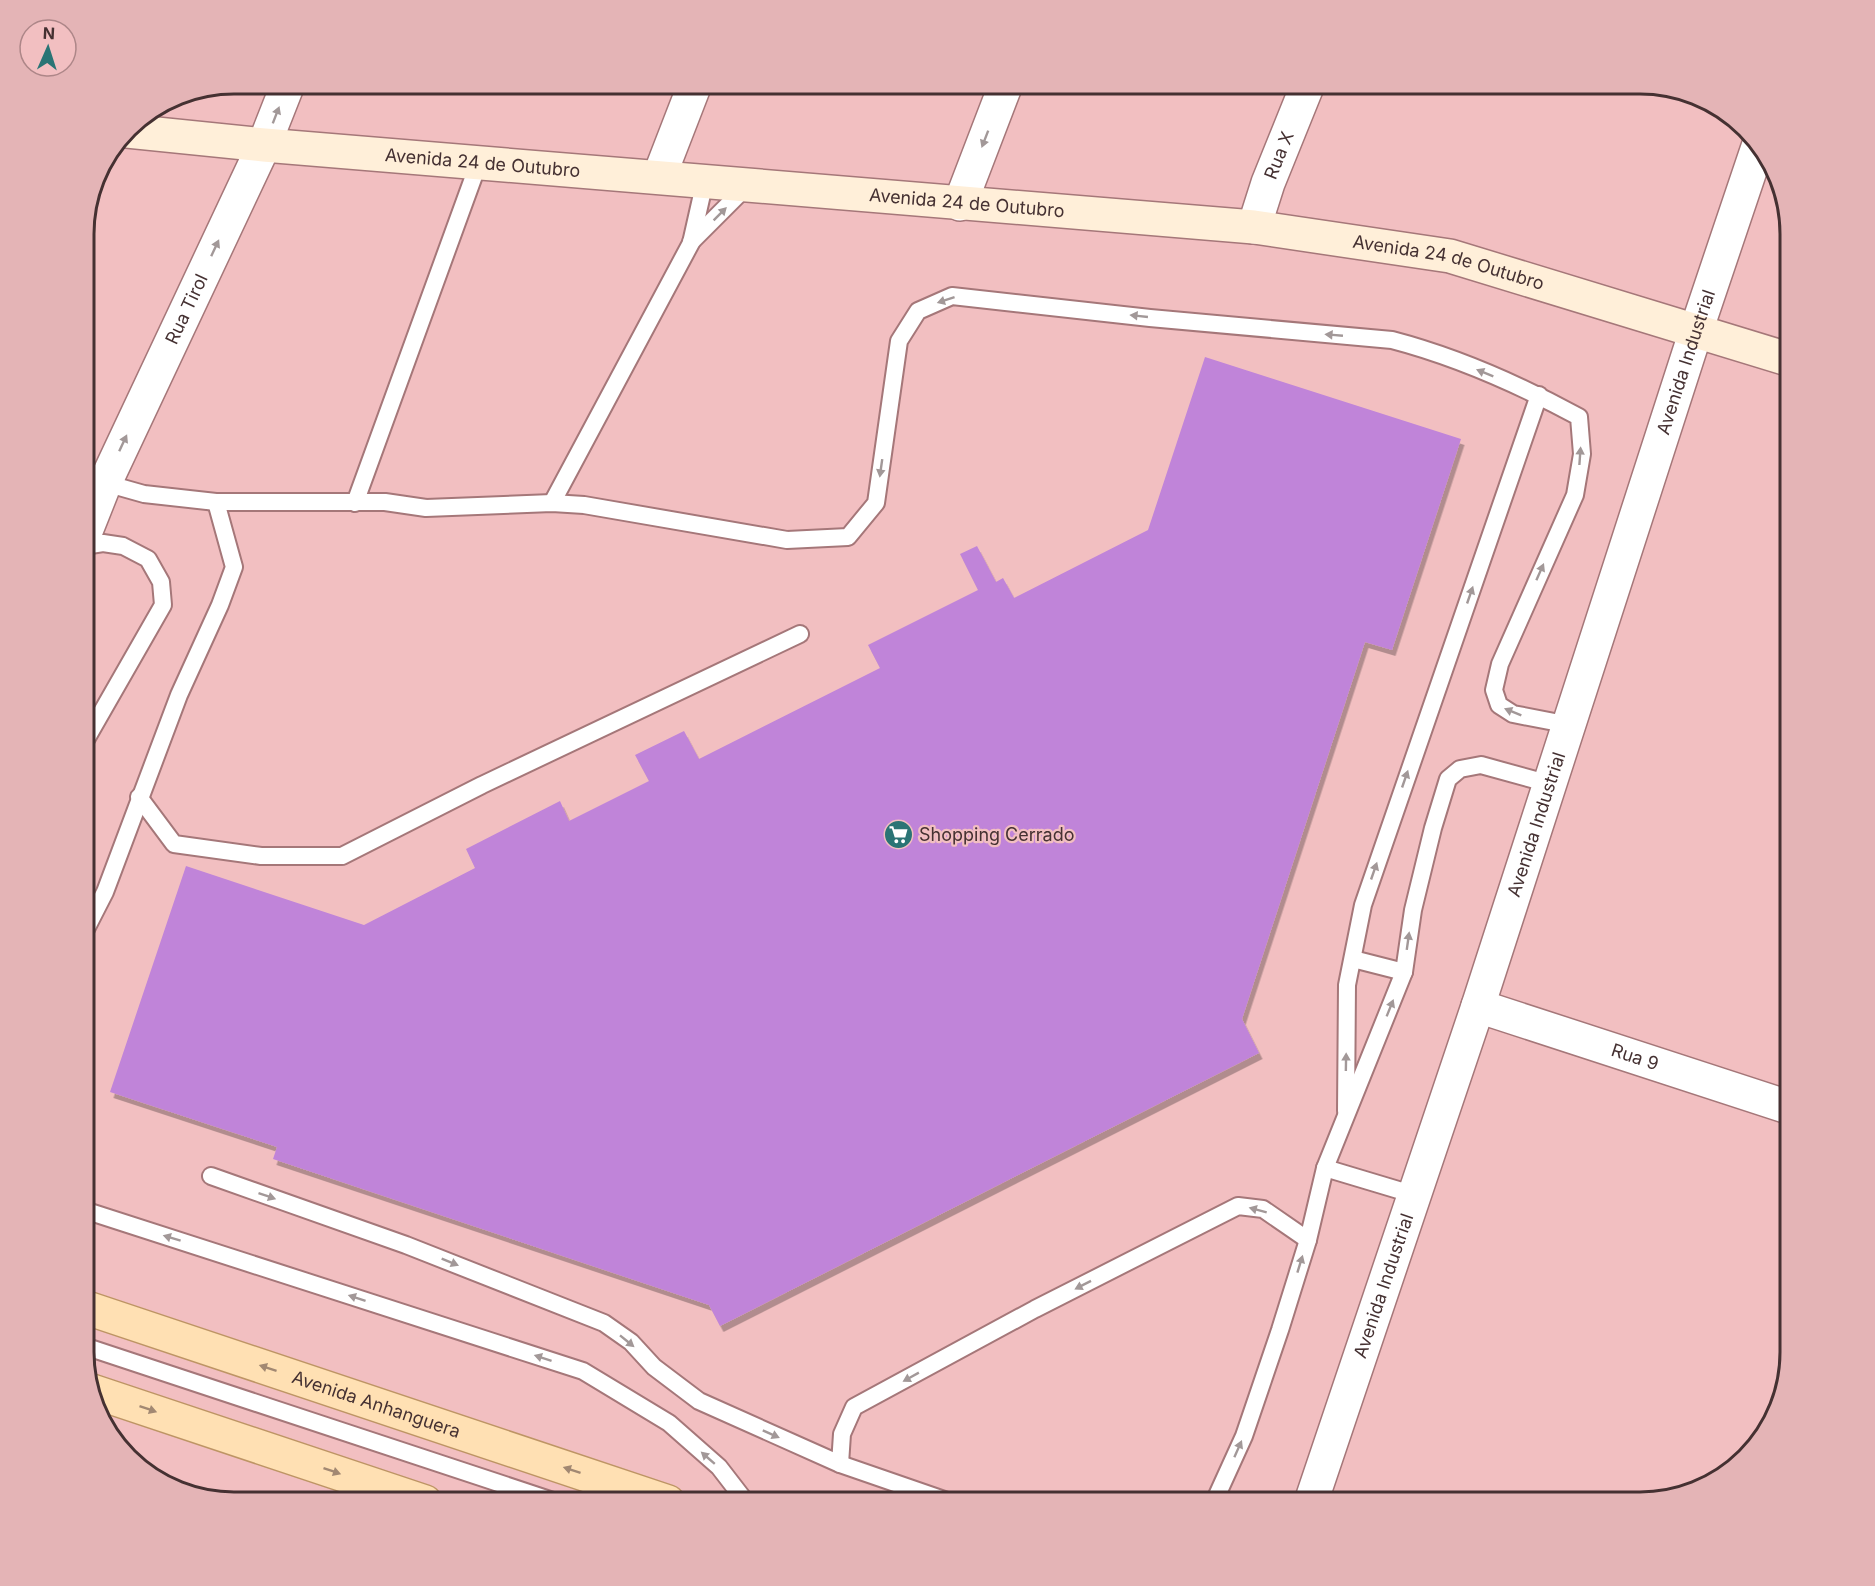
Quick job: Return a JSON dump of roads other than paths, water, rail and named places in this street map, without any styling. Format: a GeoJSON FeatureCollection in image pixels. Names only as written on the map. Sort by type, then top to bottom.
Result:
{"type":"FeatureCollection","features":[{"type":"Feature","properties":{"kind":"main road","name":"Avenida Anhanguera"},"geometry":{"type":"LineString","coordinates":[[95,1311],[638,1492]]}},
{"type":"Feature","properties":{"kind":"main road"},"geometry":{"type":"LineString","coordinates":[[101,1393],[395,1492]]}},
{"type":"Feature","properties":{"kind":"street","name":"Rua Tirol"},"geometry":{"type":"LineString","coordinates":[[95,508],[264,145],[284,94]]}},
{"type":"Feature","properties":{"kind":"street"},"geometry":{"type":"LineString","coordinates":[[659,177],[690,94]]}},
{"type":"Feature","properties":{"kind":"street"},"geometry":{"type":"LineString","coordinates":[[960,204],[1002,94]]}},
{"type":"Feature","properties":{"kind":"street","name":"Rua X"},"geometry":{"type":"LineString","coordinates":[[1254,227],[1268,183],[1304,94]]}},
{"type":"Feature","properties":{"kind":"street","name":"Avenida 24 de Outubro"},"geometry":{"type":"LineString","coordinates":[[138,132],[264,145],[1254,227],[1450,256],[1780,357]]}},
{"type":"Feature","properties":{"kind":"street","name":"Avenida Industrial"},"geometry":{"type":"LineString","coordinates":[[1314,1492],[1478,1006],[1696,331],[1755,155]]}},
{"type":"Feature","properties":{"kind":"street","name":"Rua 9"},"geometry":{"type":"LineString","coordinates":[[1478,1006],[1780,1104]]}},
{"type":"Feature","properties":{"kind":"lane"},"geometry":{"type":"LineString","coordinates":[[355,502],[479,162]]}},
{"type":"Feature","properties":{"kind":"lane"},"geometry":{"type":"LineString","coordinates":[[552,503],[691,243],[705,181]]}},
{"type":"Feature","properties":{"kind":"lane"},"geometry":{"type":"LineString","coordinates":[[691,243],[749,184]]}},
{"type":"Feature","properties":{"kind":"lane"},"geometry":{"type":"LineString","coordinates":[[105,483],[144,494],[216,502],[385,502],[426,508],[552,503],[584,505],[787,540],[848,537],[876,503],[899,341],[918,311],[952,296],[1150,318],[1392,340],[1428,349],[1539,395],[1579,417],[1582,454],[1575,495],[1500,664],[1494,690],[1499,705],[1513,714],[1570,725]]}},
{"type":"Feature","properties":{"kind":"lane"},"geometry":{"type":"LineString","coordinates":[[1346,1121],[1347,986],[1363,905],[1539,395]]}},
{"type":"Feature","properties":{"kind":"lane"},"geometry":{"type":"LineString","coordinates":[[95,911],[105,891],[182,686],[220,605],[234,567],[216,502]]}},
{"type":"Feature","properties":{"kind":"lane"},"geometry":{"type":"LineString","coordinates":[[95,544],[123,546],[148,559],[161,582],[163,605],[95,724]]}},
{"type":"Feature","properties":{"kind":"lane"},"geometry":{"type":"LineString","coordinates":[[139,797],[174,844],[261,856],[342,856],[493,780],[800,634]]}},
{"type":"Feature","properties":{"kind":"lane"},"geometry":{"type":"LineString","coordinates":[[1219,1492],[1244,1436],[1281,1330],[1308,1240],[1325,1168],[1346,1121],[1404,972],[1413,910],[1432,828],[1448,779],[1460,769],[1481,765],[1550,784]]}},
{"type":"Feature","properties":{"kind":"lane"},"geometry":{"type":"LineString","coordinates":[[1353,959],[1404,972]]}},
{"type":"Feature","properties":{"kind":"lane"},"geometry":{"type":"LineString","coordinates":[[1325,1168],[1415,1195]]}},
{"type":"Feature","properties":{"kind":"lane"},"geometry":{"type":"LineString","coordinates":[[211,1176],[406,1245],[604,1323],[631,1342],[654,1367],[699,1401],[840,1464],[921,1492]]}},
{"type":"Feature","properties":{"kind":"lane"},"geometry":{"type":"LineString","coordinates":[[840,1464],[842,1434],[854,1407],[1035,1309],[1238,1206],[1263,1209],[1308,1240]]}},
{"type":"Feature","properties":{"kind":"lane"},"geometry":{"type":"LineString","coordinates":[[95,1214],[583,1371],[669,1423],[719,1467],[738,1492]]}},
{"type":"Feature","properties":{"kind":"lane"},"geometry":{"type":"LineString","coordinates":[[95,1350],[526,1492]]}},
{"type":"Feature","properties":{"kind":"place","name":"Shopping Cerrado"},"geometry":{"type":"Point","coordinates":[898,835]}}]}
